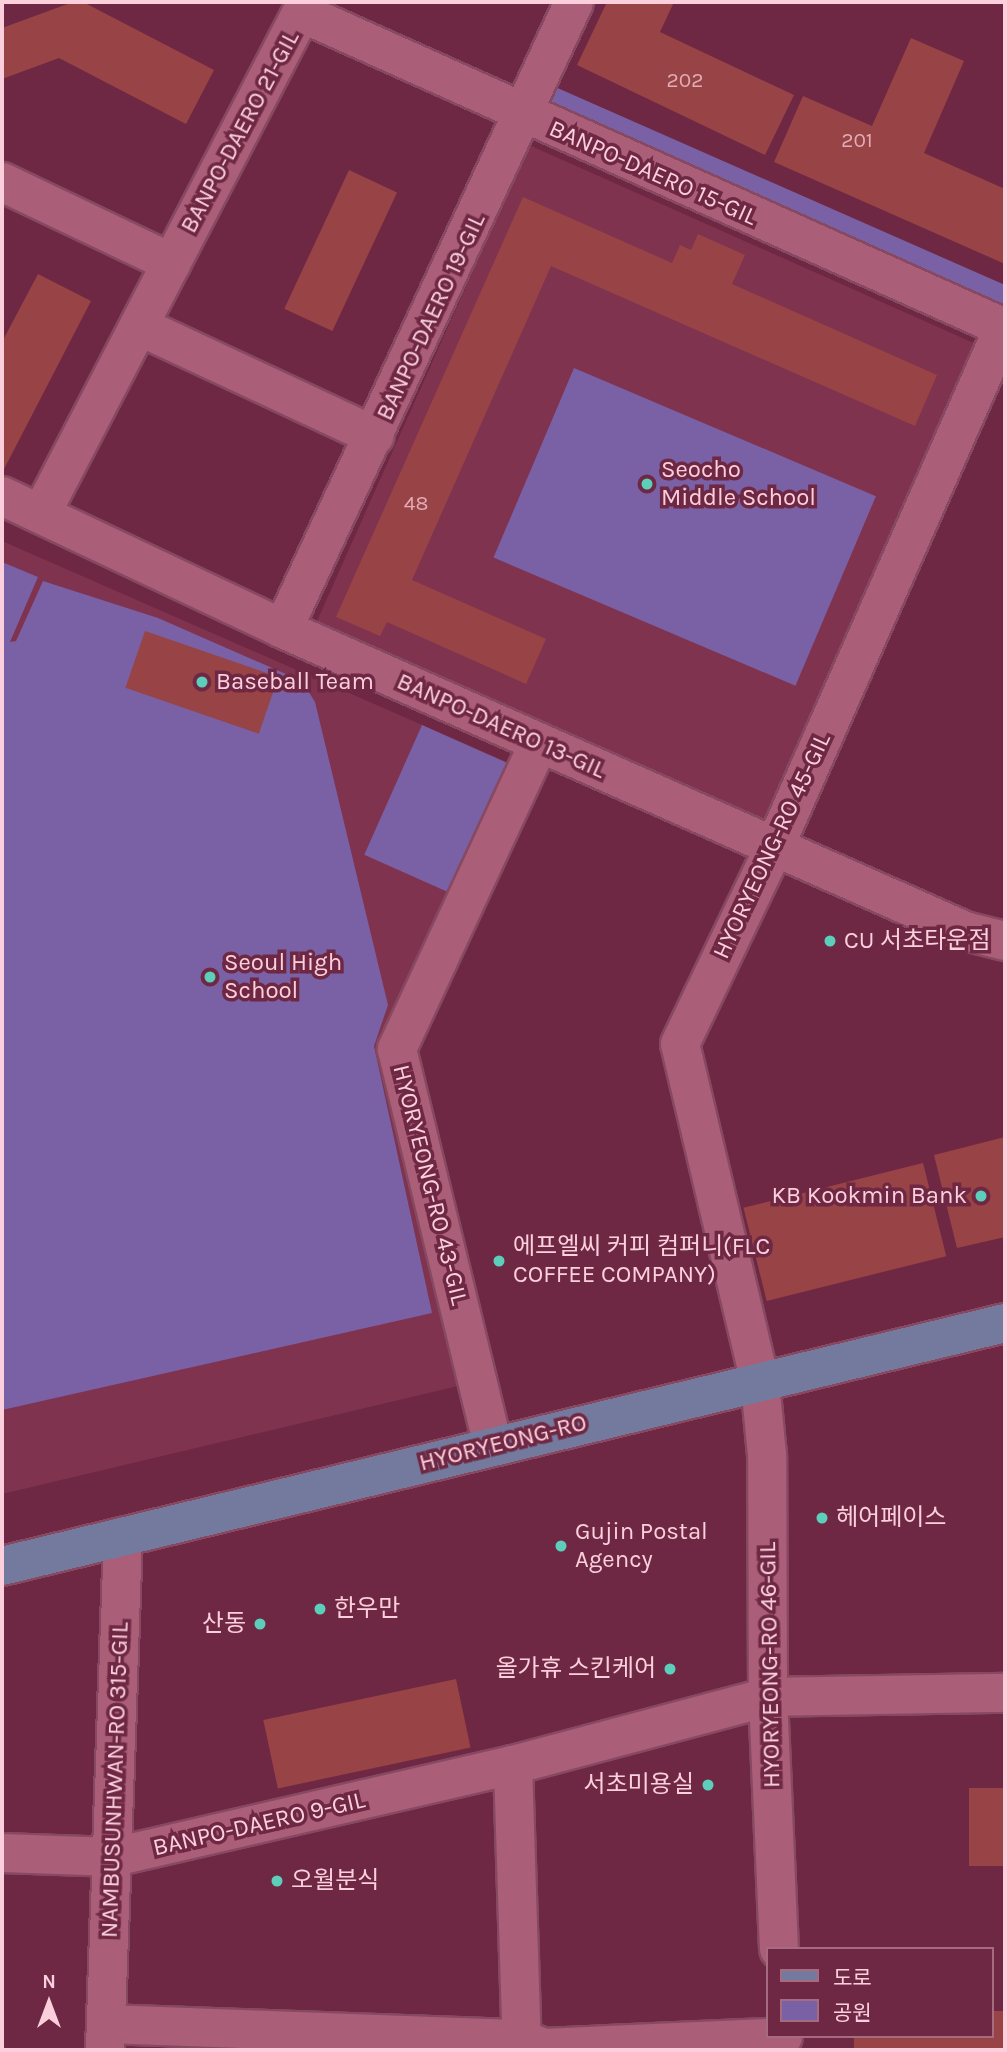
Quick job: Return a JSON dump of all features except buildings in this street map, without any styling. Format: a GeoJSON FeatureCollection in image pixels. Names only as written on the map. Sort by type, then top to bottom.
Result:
{"type":"FeatureCollection","features":[{"type":"Feature","properties":{"kind":"main road","name":"HYORYEONG-RO"},"geometry":{"type":"LineString","coordinates":[[2,1566],[1005,1323]]}},
{"type":"Feature","properties":{"kind":"street","name":"BANPO-DAERO 19-GIL"},"geometry":{"type":"LineString","coordinates":[[283,629],[524,116],[574,2]]}},
{"type":"Feature","properties":{"kind":"street","name":"BANPO-DAERO 15-GIL"},"geometry":{"type":"LineString","coordinates":[[304,7],[524,116],[1004,329]]}},
{"type":"Feature","properties":{"kind":"street","name":"BANPO-DAERO 21-GIL"},"geometry":{"type":"LineString","coordinates":[[41,514],[304,7]]}},
{"type":"Feature","properties":{"kind":"street","name":"BANPO-DAERO 21-GIL"},"geometry":{"type":"LineString","coordinates":[[2,182],[172,263]]}},
{"type":"Feature","properties":{"kind":"street"},"geometry":{"type":"LineString","coordinates":[[139,326],[375,436]]}},
{"type":"Feature","properties":{"kind":"street","name":"HYORYEONG-RO 45-GIL"},"geometry":{"type":"LineString","coordinates":[[760,1382],[680,1044],[775,846],[1004,329]]}},
{"type":"Feature","properties":{"kind":"street","name":"BANPO-DAERO 13-GIL"},"geometry":{"type":"LineString","coordinates":[[2,496],[283,629],[965,931],[1004,945]]}},
{"type":"Feature","properties":{"kind":"street","name":"HYORYEONG-RO 43-GIL"},"geometry":{"type":"LineString","coordinates":[[493,1446],[397,1049],[539,743]]}},
{"type":"Feature","properties":{"kind":"street","name":"HYORYEONG-RO 46-GIL"},"geometry":{"type":"LineString","coordinates":[[760,1382],[766,1455],[768,1697],[779,1947]]}},
{"type":"Feature","properties":{"kind":"street","name":"NAMBUSUNHWAN-RO 315-GIL"},"geometry":{"type":"LineString","coordinates":[[122,1537],[114,1857],[106,2037],[521,2045]]}},
{"type":"Feature","properties":{"kind":"street","name":"BANPO-DAERO 9-GIL"},"geometry":{"type":"LineString","coordinates":[[2,1853],[114,1857],[513,1765],[768,1697],[1005,1693]]}},
{"type":"Feature","properties":{"kind":"street"},"geometry":{"type":"LineString","coordinates":[[513,1765],[521,2045],[544,2048],[766,2038]]}},
{"type":"Feature","properties":{"kind":"shaded area","name":"Seocho Middle School"},"geometry":{"type":"Polygon","coordinates":[[[529,145],[979,346],[767,821],[317,621],[529,145]]]}},
{"type":"Feature","properties":{"kind":"shaded area","name":"Seoul High School"},"geometry":{"type":"Polygon","coordinates":[[[2,541],[518,767],[382,1056],[458,1386],[2,1494],[2,541]]]}},
{"type":"Feature","properties":{"kind":"green space"},"geometry":{"type":"Polygon","coordinates":[[[553,86],[1005,285],[1005,307],[543,107],[553,86]]]}},
{"type":"Feature","properties":{"kind":"green space"},"geometry":{"type":"Polygon","coordinates":[[[574,368],[876,496],[795,686],[494,558],[574,368]]]}},
{"type":"Feature","properties":{"kind":"green space","name":"Seoul High School"},"geometry":{"type":"Polygon","coordinates":[[[2,562],[38,577],[10,642],[16,641],[43,581],[158,618],[302,681],[315,702],[388,1005],[374,1046],[432,1313],[2,1410],[2,562]]]}},
{"type":"Feature","properties":{"kind":"green space"},"geometry":{"type":"Polygon","coordinates":[[[422,725],[518,768],[460,897],[364,855],[422,725]]]}},
{"type":"Feature","properties":{"kind":"place","name":"Seocho Middle School"},"geometry":{"type":"Point","coordinates":[647,484]}},
{"type":"Feature","properties":{"kind":"place","name":"Baseball Team"},"geometry":{"type":"Point","coordinates":[202,682]}},
{"type":"Feature","properties":{"kind":"place","name":"CU 서초타운점"},"geometry":{"type":"Point","coordinates":[830,941]}},
{"type":"Feature","properties":{"kind":"place","name":"Seoul High School"},"geometry":{"type":"Point","coordinates":[210,977]}},
{"type":"Feature","properties":{"kind":"place","name":"KB Kookmin Bank"},"geometry":{"type":"Point","coordinates":[981,1196]}},
{"type":"Feature","properties":{"kind":"place","name":"에프엘씨 커피 컴퍼니(FLC COFFEE COMPANY)"},"geometry":{"type":"Point","coordinates":[499,1261]}},
{"type":"Feature","properties":{"kind":"place","name":"헤어페이스"},"geometry":{"type":"Point","coordinates":[822,1518]}},
{"type":"Feature","properties":{"kind":"place","name":"Gujin Postal Agency"},"geometry":{"type":"Point","coordinates":[561,1546]}},
{"type":"Feature","properties":{"kind":"place","name":"한우만"},"geometry":{"type":"Point","coordinates":[320,1609]}},
{"type":"Feature","properties":{"kind":"place","name":"산동"},"geometry":{"type":"Point","coordinates":[260,1624]}},
{"type":"Feature","properties":{"kind":"place","name":"올가휴 스킨케어"},"geometry":{"type":"Point","coordinates":[670,1669]}},
{"type":"Feature","properties":{"kind":"place","name":"서초미용실"},"geometry":{"type":"Point","coordinates":[708,1785]}},
{"type":"Feature","properties":{"kind":"place","name":"오월분식"},"geometry":{"type":"Point","coordinates":[277,1881]}}]}
